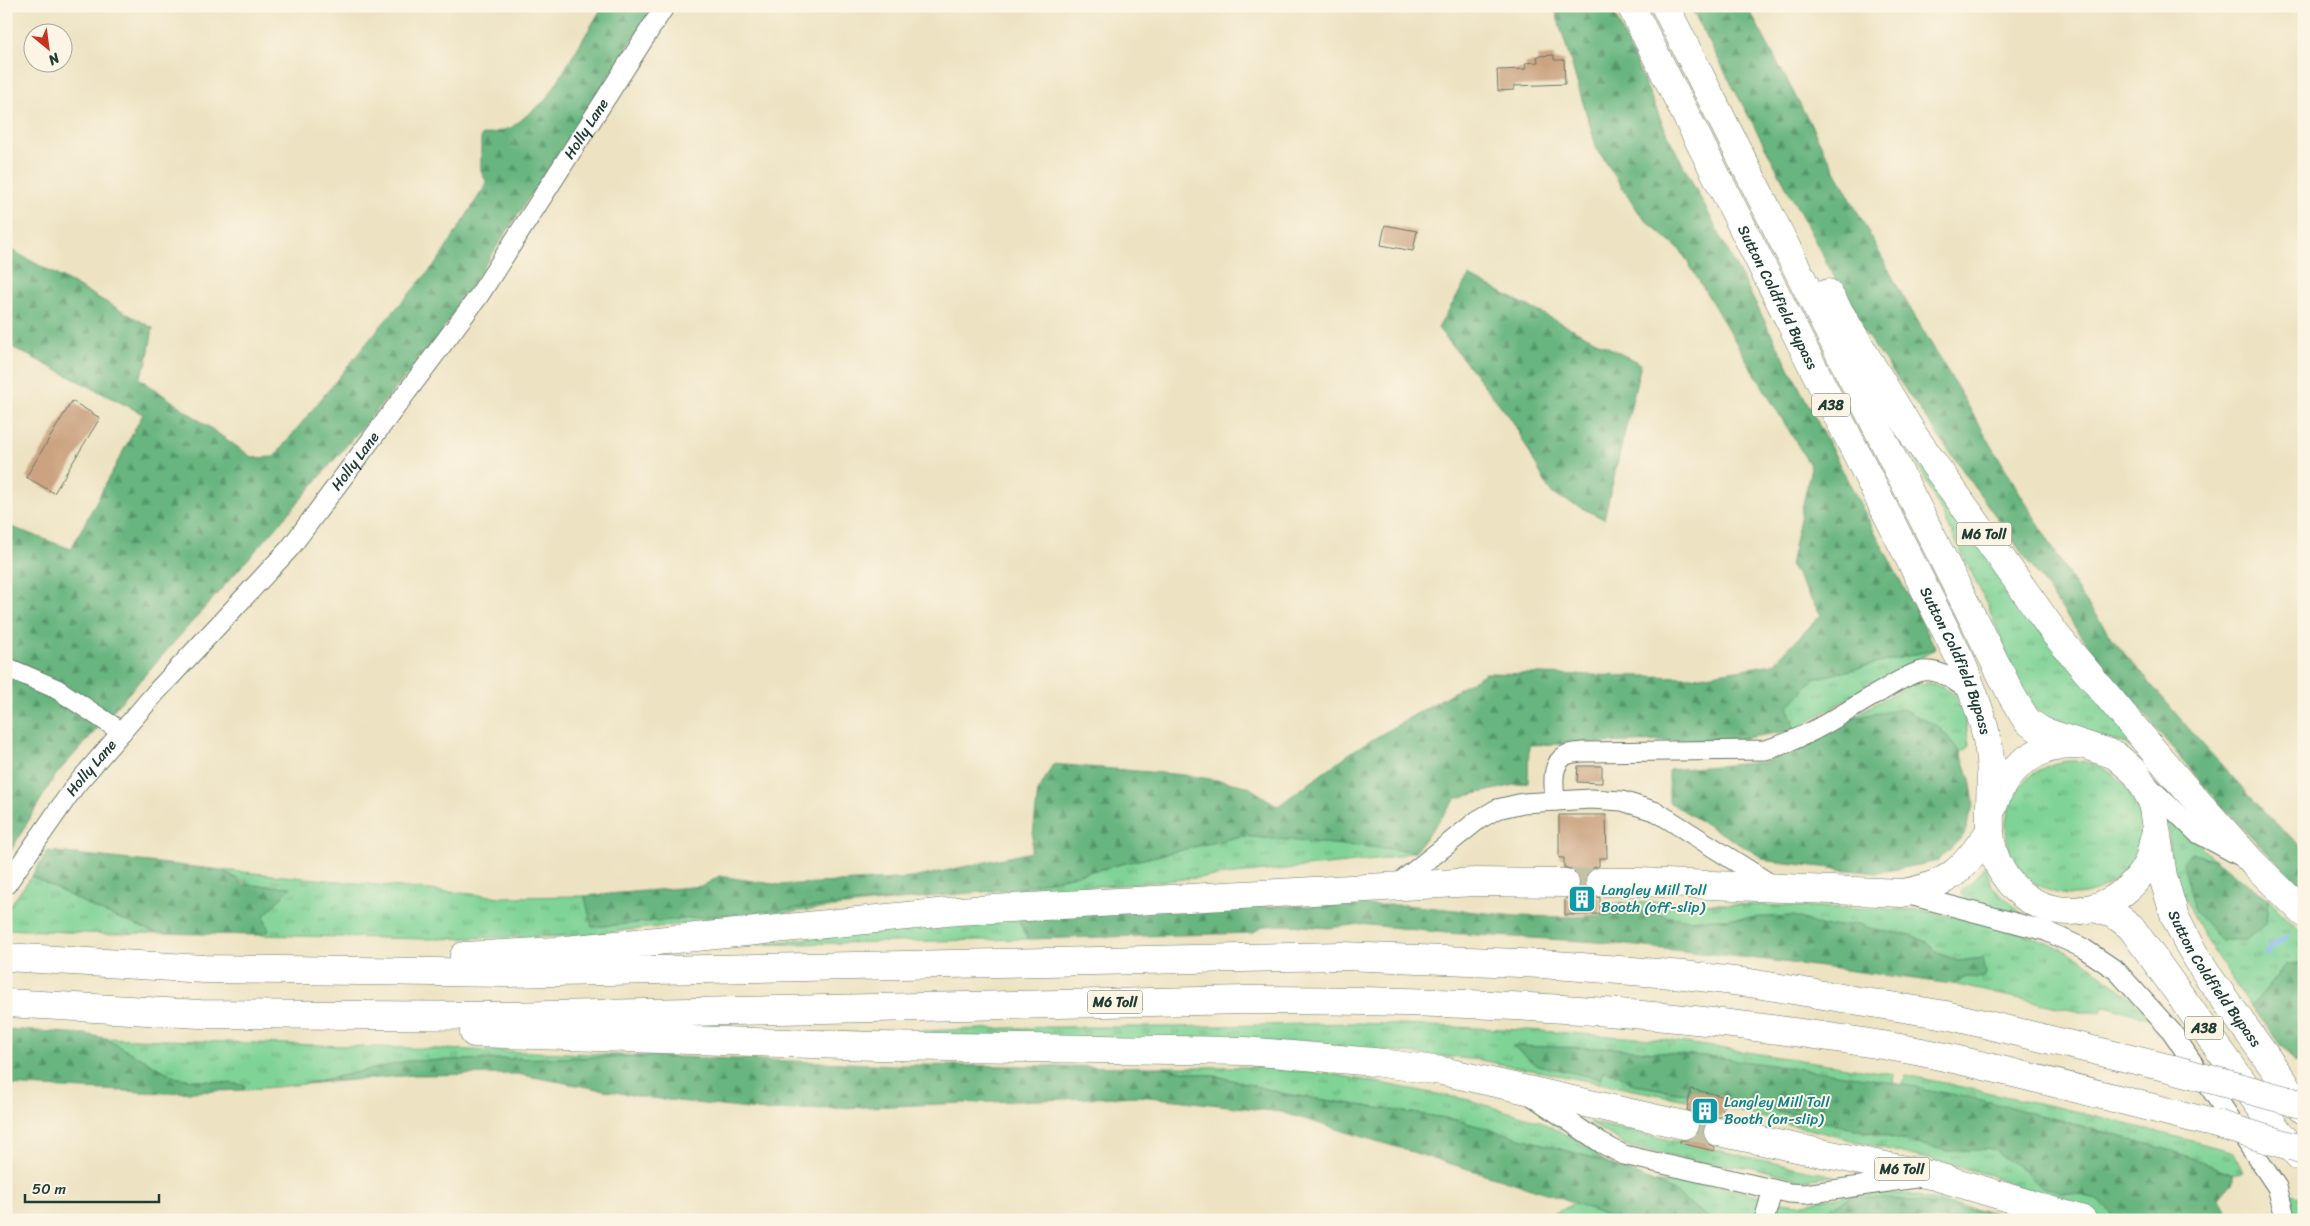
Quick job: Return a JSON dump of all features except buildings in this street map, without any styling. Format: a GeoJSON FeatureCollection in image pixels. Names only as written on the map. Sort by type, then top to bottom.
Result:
{"type":"FeatureCollection","features":[{"type":"Feature","properties":{"kind":"highway","name":"Sutton Coldfield Bypass"},"geometry":{"type":"LineString","coordinates":[[1631,6],[1961,661],[1974,695],[1990,758],[1991,823],[1994,853],[2002,872],[2014,888],[2025,898],[2039,906],[2057,911],[2076,912],[2094,908],[2130,887],[2147,864],[2156,833]]}},
{"type":"Feature","properties":{"kind":"highway","name":"Sutton Coldfield Bypass"},"geometry":{"type":"LineString","coordinates":[[1665,6],[2012,696],[2027,720],[2042,732],[2115,756],[2137,774],[2152,801],[2163,877],[2175,917],[2206,973],[2304,1110]]}},
{"type":"Feature","properties":{"kind":"highway","name":"M6 Toll"},"geometry":{"type":"LineString","coordinates":[[1720,114],[1920,444],[2056,635],[2180,782],[2253,863],[2304,914]]}},
{"type":"Feature","properties":{"kind":"highway","name":"Sutton Coldfield Bypass"},"geometry":{"type":"LineString","coordinates":[[1991,823],[2002,784],[2017,766],[2034,754],[2051,747],[2066,744],[2089,746]]}},
{"type":"Feature","properties":{"kind":"highway"},"geometry":{"type":"LineString","coordinates":[[1600,882],[1902,893],[1931,887],[1963,868],[1991,823]]}},
{"type":"Feature","properties":{"kind":"highway"},"geometry":{"type":"LineString","coordinates":[[204,969],[556,951],[957,911],[1212,895],[1393,888],[1475,882],[1564,883]]}},
{"type":"Feature","properties":{"kind":"highway","name":"Sutton Coldfield Bypass"},"geometry":{"type":"LineString","coordinates":[[2094,908],[2114,914],[2131,927],[2277,1130],[2304,1162]]}},
{"type":"Feature","properties":{"kind":"highway"},"geometry":{"type":"LineString","coordinates":[[6,957],[204,969],[507,973],[1343,956],[1444,959],[1684,975],[1846,998],[1946,1015],[2174,1068],[2304,1106]]}},
{"type":"Feature","properties":{"kind":"highway","name":"M6 Toll"},"geometry":{"type":"LineString","coordinates":[[200,1014],[525,1016],[1246,1000],[1350,1000],[1535,1005],[1726,1023],[1921,1052],[2213,1123],[2304,1150]]}},
{"type":"Feature","properties":{"kind":"highway","name":"M6 Toll"},"geometry":{"type":"LineString","coordinates":[[6,1003],[519,1036],[699,1039],[876,1046],[1246,1051],[1374,1062],[1433,1070],[1684,1125]]}},
{"type":"Feature","properties":{"kind":"highway","name":"M6 Toll"},"geometry":{"type":"LineString","coordinates":[[1718,1132],[1935,1176],[2083,1220]]}},
{"type":"Feature","properties":{"kind":"street","name":"Holly Lane"},"geometry":{"type":"LineString","coordinates":[[6,885],[75,786],[290,548],[478,297],[666,6]]}},
{"type":"Feature","properties":{"kind":"street"},"geometry":{"type":"LineString","coordinates":[[6,667],[57,690],[122,732]]}},
{"type":"Feature","properties":{"kind":"street"},"geometry":{"type":"LineString","coordinates":[[1555,801],[1554,775],[1557,764],[1566,755],[1582,752],[1766,750],[1792,743],[1902,680],[1922,671],[1936,672],[1955,680],[1974,695]]}},
{"type":"Feature","properties":{"kind":"street"},"geometry":{"type":"LineString","coordinates":[[2137,774],[2197,833],[2253,863]]}},
{"type":"Feature","properties":{"kind":"street"},"geometry":{"type":"LineString","coordinates":[[1393,888],[1478,820],[1497,809],[1523,803],[1622,800],[1657,812],[1777,888]]}},
{"type":"Feature","properties":{"kind":"street"},"geometry":{"type":"LineString","coordinates":[[1902,893],[2046,931],[2083,948],[2117,971],[2172,1032],[2277,1187],[2284,1213],[2282,1220]]}},
{"type":"Feature","properties":{"kind":"street"},"geometry":{"type":"LineString","coordinates":[[1520,1088],[1600,1143],[1624,1155],[1773,1189],[1805,1194],[1935,1176]]}},
{"type":"Feature","properties":{"kind":"street"},"geometry":{"type":"LineString","coordinates":[[1764,1220],[1773,1189]]}},
{"type":"Feature","properties":{"kind":"green space"},"geometry":{"type":"Polygon","coordinates":[[[603,6],[655,6],[433,344],[289,513],[54,777],[6,859],[6,525],[71,549],[143,414],[6,344],[6,247],[153,328],[147,362],[139,378],[253,458],[274,457],[379,328],[438,261],[487,183],[481,171],[481,136],[511,128],[547,99],[603,6]]]}},
{"type":"Feature","properties":{"kind":"green space"},"geometry":{"type":"Polygon","coordinates":[[[1554,6],[1611,6],[1668,136],[1936,649],[1813,679],[1788,708],[1795,730],[1740,739],[1529,745],[1528,782],[1457,798],[1415,851],[1241,836],[1015,889],[592,927],[585,896],[703,886],[719,876],[780,885],[913,878],[1031,852],[1038,792],[1053,764],[1184,775],[1223,781],[1247,786],[1278,806],[1353,751],[1486,673],[1694,677],[1773,664],[1821,615],[1790,565],[1811,467],[1681,251],[1642,217],[1597,149],[1554,6]]]}},
{"type":"Feature","properties":{"kind":"green space"},"geometry":{"type":"Polygon","coordinates":[[[1690,6],[1747,6],[1901,293],[2080,594],[2119,647],[2195,736],[2270,818],[2304,849],[2304,890],[2223,808],[2099,661],[1862,329],[1690,6]]]}},
{"type":"Feature","properties":{"kind":"green space"},"geometry":{"type":"Polygon","coordinates":[[[1469,276],[1641,364],[1604,519],[1551,493],[1512,420],[1438,328],[1469,276]]]}},
{"type":"Feature","properties":{"kind":"green space"},"geometry":{"type":"Polygon","coordinates":[[[1902,432],[2218,837],[2199,825],[2148,765],[2127,744],[2059,725],[2042,715],[2024,698],[1988,606],[1902,432]]]}},
{"type":"Feature","properties":{"kind":"green space"},"geometry":{"type":"Polygon","coordinates":[[[1936,649],[1795,730],[1787,708],[1813,679],[1936,649]]]}},
{"type":"Feature","properties":{"kind":"green space"},"geometry":{"type":"Polygon","coordinates":[[[1928,683],[1949,690],[1956,697],[1960,705],[1964,714],[1969,746],[1961,753],[1939,727],[1846,720],[1909,685],[1928,683]]]}},
{"type":"Feature","properties":{"kind":"green space"},"geometry":{"type":"Polygon","coordinates":[[[1903,709],[1939,727],[1961,753],[1970,779],[1974,803],[1964,835],[1938,861],[1876,873],[1768,861],[1669,802],[1669,770],[1764,762],[1849,718],[1903,709]]]}},
{"type":"Feature","properties":{"kind":"green space"},"geometry":{"type":"Polygon","coordinates":[[[2073,761],[2099,766],[2121,780],[2135,802],[2140,828],[2135,854],[2121,876],[2099,890],[2073,895],[2047,890],[2025,876],[2011,854],[2006,828],[2011,802],[2025,780],[2047,766],[2073,761]]]}},
{"type":"Feature","properties":{"kind":"green space"},"geometry":{"type":"Polygon","coordinates":[[[2167,812],[2215,860],[2191,853],[2266,923],[2268,899],[2304,935],[2304,962],[2286,965],[2251,1007],[2207,940],[2188,904],[2171,860],[2167,812]]]}},
{"type":"Feature","properties":{"kind":"green space"},"geometry":{"type":"Polygon","coordinates":[[[1241,836],[1415,851],[1386,859],[1125,885],[1015,889],[1241,836]]]}},
{"type":"Feature","properties":{"kind":"green space"},"geometry":{"type":"Polygon","coordinates":[[[48,851],[222,870],[245,885],[291,887],[264,916],[269,931],[256,935],[156,933],[98,910],[32,876],[48,851]]]}},
{"type":"Feature","properties":{"kind":"green space"},"geometry":{"type":"Polygon","coordinates":[[[2191,853],[2215,860],[2268,899],[2266,923],[2246,940],[2220,940],[2195,911],[2183,863],[2191,853]]]}},
{"type":"Feature","properties":{"kind":"green space"},"geometry":{"type":"Polygon","coordinates":[[[1985,865],[1992,886],[2024,915],[1966,901],[1961,894],[1963,889],[1971,884],[1985,865]]]}},
{"type":"Feature","properties":{"kind":"green space"},"geometry":{"type":"Polygon","coordinates":[[[222,870],[502,897],[585,896],[592,927],[954,894],[576,936],[425,939],[256,935],[268,931],[264,916],[290,887],[249,885],[222,870]]]}},
{"type":"Feature","properties":{"kind":"green space"},"geometry":{"type":"Polygon","coordinates":[[[32,876],[98,910],[156,933],[107,934],[6,929],[6,911],[32,876]]]}},
{"type":"Feature","properties":{"kind":"green space"},"geometry":{"type":"Polygon","coordinates":[[[1654,902],[1922,910],[1995,925],[2048,942],[2083,960],[2129,996],[2153,1019],[2105,1006],[2102,1012],[2080,1012],[1953,984],[1966,977],[1958,961],[1936,952],[1926,942],[1911,935],[1878,931],[1859,924],[1823,927],[1794,916],[1689,920],[1643,912],[1604,915],[1604,904],[1654,902]]]}},
{"type":"Feature","properties":{"kind":"green space"},"geometry":{"type":"Polygon","coordinates":[[[1405,905],[1516,916],[1577,917],[1643,912],[1689,920],[1795,916],[1823,927],[1859,924],[1878,931],[1911,935],[1926,942],[1936,952],[1957,961],[1983,958],[1986,973],[1984,978],[1966,977],[1953,984],[1767,960],[1599,942],[1446,933],[1360,924],[1329,928],[1290,925],[1264,926],[1252,933],[1028,939],[1019,922],[1022,916],[1172,907],[1405,905]]]}},
{"type":"Feature","properties":{"kind":"green space"},"geometry":{"type":"Polygon","coordinates":[[[1022,916],[1019,922],[1028,939],[747,945],[1022,916]]]}},
{"type":"Feature","properties":{"kind":"green space"},"geometry":{"type":"Polygon","coordinates":[[[2304,962],[2304,1065],[2295,1062],[2251,1007],[2286,965],[2304,962]]]}},
{"type":"Feature","properties":{"kind":"green space"},"geometry":{"type":"Polygon","coordinates":[[[1356,1023],[1527,1030],[1665,1040],[1894,1074],[1893,1083],[1714,1057],[1611,1048],[1513,1047],[1601,1079],[1603,1071],[1618,1074],[1634,1085],[1688,1094],[1686,1100],[1480,1060],[1308,1044],[809,1034],[1047,1027],[1166,1027],[1356,1023]]]}},
{"type":"Feature","properties":{"kind":"green space"},"geometry":{"type":"Polygon","coordinates":[[[6,1029],[85,1034],[104,1038],[177,1078],[245,1085],[244,1090],[163,1093],[6,1085],[6,1029]]]}},
{"type":"Feature","properties":{"kind":"green space"},"geometry":{"type":"Polygon","coordinates":[[[104,1038],[653,1056],[408,1061],[305,1084],[244,1090],[244,1085],[177,1078],[104,1038]]]}},
{"type":"Feature","properties":{"kind":"green space"},"geometry":{"type":"Polygon","coordinates":[[[1512,1046],[1611,1048],[1714,1057],[1873,1079],[1982,1100],[2173,1151],[2233,1174],[2233,1182],[2219,1198],[2229,1216],[2254,1220],[2117,1220],[2098,1199],[2041,1187],[2023,1169],[1994,1149],[1948,1151],[1744,1102],[1634,1085],[1618,1074],[1603,1071],[1601,1079],[1537,1065],[1512,1046]]]}},
{"type":"Feature","properties":{"kind":"green space"},"geometry":{"type":"Polygon","coordinates":[[[653,1056],[901,1065],[1160,1067],[1221,1077],[1285,1094],[1452,1119],[1604,1161],[1672,1190],[1711,1220],[1616,1220],[1560,1197],[1281,1112],[1140,1096],[766,1111],[642,1097],[517,1074],[413,1075],[305,1084],[408,1061],[653,1056]]]}},
{"type":"Feature","properties":{"kind":"green space"},"geometry":{"type":"Polygon","coordinates":[[[1160,1067],[1258,1067],[1337,1075],[1469,1100],[1539,1121],[1579,1141],[1604,1161],[1452,1119],[1285,1094],[1221,1077],[1160,1067]]]}},
{"type":"Feature","properties":{"kind":"green space"},"geometry":{"type":"Polygon","coordinates":[[[1906,1075],[2089,1114],[2234,1152],[2243,1172],[2233,1174],[2152,1146],[2029,1112],[1903,1085],[1906,1075]]]}},
{"type":"Feature","properties":{"kind":"green space"},"geometry":{"type":"Polygon","coordinates":[[[1728,1100],[1948,1151],[1994,1149],[2023,1169],[2041,1187],[2098,1199],[2117,1220],[2100,1220],[1990,1175],[1729,1109],[1728,1100]]]}},
{"type":"Feature","properties":{"kind":"green space"},"geometry":{"type":"Polygon","coordinates":[[[1589,1122],[1834,1176],[1798,1181],[1789,1176],[1754,1168],[1698,1162],[1630,1147],[1589,1122]]]}},
{"type":"Feature","properties":{"kind":"green space"},"geometry":{"type":"Polygon","coordinates":[[[1655,1183],[1710,1184],[1761,1196],[1757,1220],[1711,1220],[1672,1190],[1655,1183]]]}},
{"type":"Feature","properties":{"kind":"green space"},"geometry":{"type":"Polygon","coordinates":[[[1855,1194],[1908,1194],[2005,1215],[1898,1199],[1822,1214],[1807,1220],[1770,1220],[1775,1201],[1798,1204],[1855,1194]]]}},
{"type":"Feature","properties":{"kind":"green space"},"geometry":{"type":"Polygon","coordinates":[[[2290,1194],[2304,1197],[2304,1220],[2289,1220],[2290,1194]]]}},
{"type":"Feature","properties":{"kind":"green space"},"geometry":{"type":"Polygon","coordinates":[[[1851,1197],[1895,1199],[1938,1204],[1992,1213],[2017,1220],[1807,1220],[1851,1197]]]}},
{"type":"Feature","properties":{"kind":"green space"},"geometry":{"type":"Polygon","coordinates":[[[1575,1203],[1616,1220],[1541,1220],[1575,1203]]]}},
{"type":"Feature","properties":{"kind":"waterway"},"geometry":{"type":"LineString","coordinates":[[2267,954],[2271,947],[2286,937]]}},
{"type":"Feature","properties":{"kind":"tunnel"},"geometry":{"type":"LineString","coordinates":[[1565,883],[1600,882]]}},
{"type":"Feature","properties":{"kind":"tunnel"},"geometry":{"type":"LineString","coordinates":[[1684,1125],[1718,1132]]}},
{"type":"Feature","properties":{"kind":"place","name":"Langley Mill Toll Booth (off-slip)"},"geometry":{"type":"Point","coordinates":[1582,899]}},
{"type":"Feature","properties":{"kind":"place","name":"Langley Mill Toll Booth (on-slip)"},"geometry":{"type":"Point","coordinates":[1705,1111]}}]}
